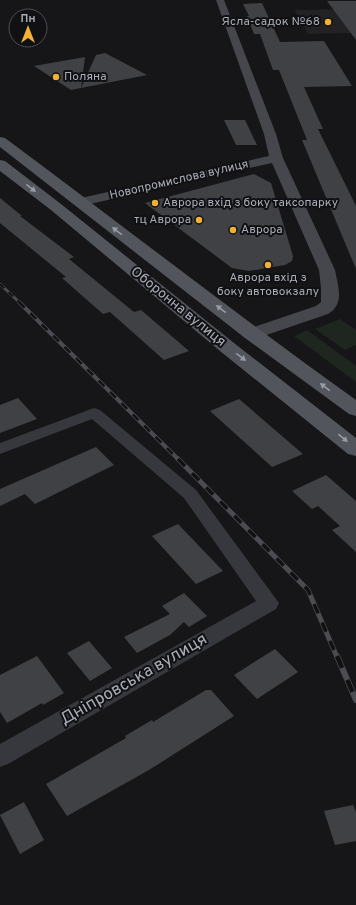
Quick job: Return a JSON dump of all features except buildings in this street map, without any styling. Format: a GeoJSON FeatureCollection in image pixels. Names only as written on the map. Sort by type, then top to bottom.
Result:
{"type":"FeatureCollection","features":[{"type":"Feature","properties":{"kind":"main road","name":"Оборонна вулиця"},"geometry":{"type":"LineString","coordinates":[[0,141],[234,318],[252,334],[356,410]]}},
{"type":"Feature","properties":{"kind":"main road","name":"Оборонна вулиця"},"geometry":{"type":"LineString","coordinates":[[0,164],[56,207],[227,347],[356,449]]}},
{"type":"Feature","properties":{"kind":"street"},"geometry":{"type":"LineString","coordinates":[[220,0],[270,134],[276,158],[327,270],[331,298],[329,306],[322,310],[252,334]]}},
{"type":"Feature","properties":{"kind":"street","name":"Новопромислова вулиця"},"geometry":{"type":"LineString","coordinates":[[81,202],[276,158]]}},
{"type":"Feature","properties":{"kind":"street","name":"Дніпровська вулиця"},"geometry":{"type":"LineString","coordinates":[[0,449],[94,413],[190,494],[269,603],[0,756]]}},
{"type":"Feature","properties":{"kind":"shaded area","name":"Ясла-садок №68"},"geometry":{"type":"Polygon","coordinates":[[[356,9],[356,33],[308,34],[295,10],[356,9]]]}},
{"type":"Feature","properties":{"kind":"shaded area"},"geometry":{"type":"Polygon","coordinates":[[[340,319],[356,330],[356,345],[345,350],[315,329],[340,319]]]}},
{"type":"Feature","properties":{"kind":"shaded area"},"geometry":{"type":"Polygon","coordinates":[[[307,330],[356,366],[356,382],[294,336],[307,330]]]}},
{"type":"Feature","properties":{"kind":"railway"},"geometry":{"type":"LineString","coordinates":[[0,284],[20,303]]}},
{"type":"Feature","properties":{"kind":"railway"},"geometry":{"type":"LineString","coordinates":[[19,302],[179,460]]}},
{"type":"Feature","properties":{"kind":"railway"},"geometry":{"type":"LineString","coordinates":[[179,460],[308,590],[337,657]]}},
{"type":"Feature","properties":{"kind":"railway"},"geometry":{"type":"LineString","coordinates":[[337,656],[356,700]]}},
{"type":"Feature","properties":{"kind":"place","name":"Ясла-садок №68"},"geometry":{"type":"Point","coordinates":[328,22]}},
{"type":"Feature","properties":{"kind":"place","name":"Поляна"},"geometry":{"type":"Point","coordinates":[56,77]}},
{"type":"Feature","properties":{"kind":"place","name":"Аврора вхід з боку таксопарку"},"geometry":{"type":"Point","coordinates":[155,203]}},
{"type":"Feature","properties":{"kind":"place","name":"тц Аврора"},"geometry":{"type":"Point","coordinates":[199,220]}},
{"type":"Feature","properties":{"kind":"place","name":"Аврора"},"geometry":{"type":"Point","coordinates":[233,230]}},
{"type":"Feature","properties":{"kind":"place","name":"Аврора вхід з боку автовокзалу"},"geometry":{"type":"Point","coordinates":[268,265]}}]}
